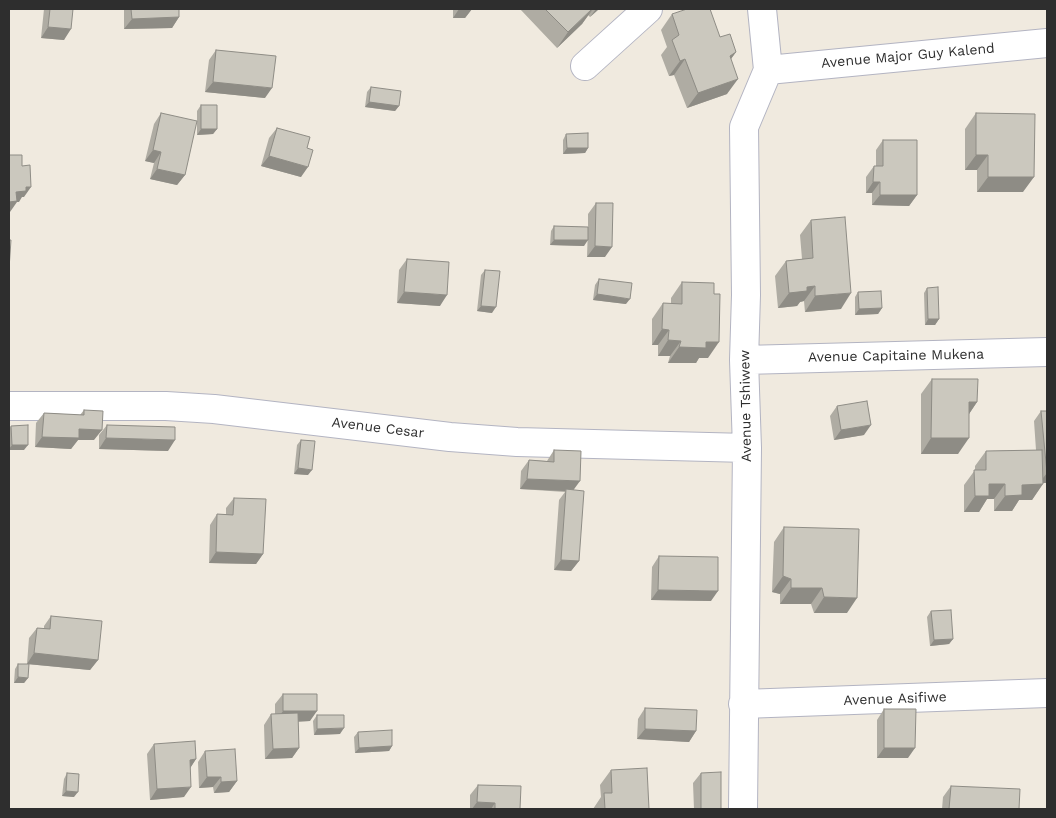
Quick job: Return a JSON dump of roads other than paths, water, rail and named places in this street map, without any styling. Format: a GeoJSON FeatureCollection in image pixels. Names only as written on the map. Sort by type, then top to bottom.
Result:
{"type":"FeatureCollection","features":[{"type":"Feature","properties":{"kind":"street"},"geometry":{"type":"LineString","coordinates":[[585,66],[648,9]]}},
{"type":"Feature","properties":{"kind":"street","name":"Avenue Tshiwew"},"geometry":{"type":"LineString","coordinates":[[743,809],[747,448],[744,360],[746,295],[744,128],[768,70],[762,9]]}},
{"type":"Feature","properties":{"kind":"street","name":"Avenue Major Guy Kalend"},"geometry":{"type":"LineString","coordinates":[[768,70],[1047,43]]}},
{"type":"Feature","properties":{"kind":"street","name":"Avenue Capitaine Mukena"},"geometry":{"type":"LineString","coordinates":[[744,360],[1047,352]]}},
{"type":"Feature","properties":{"kind":"street","name":"Avenue Cesar"},"geometry":{"type":"LineString","coordinates":[[9,406],[166,406],[214,409],[517,442],[747,448]]}},
{"type":"Feature","properties":{"kind":"street","name":"Avenue Asifiwe"},"geometry":{"type":"LineString","coordinates":[[743,704],[1047,693]]}}]}
